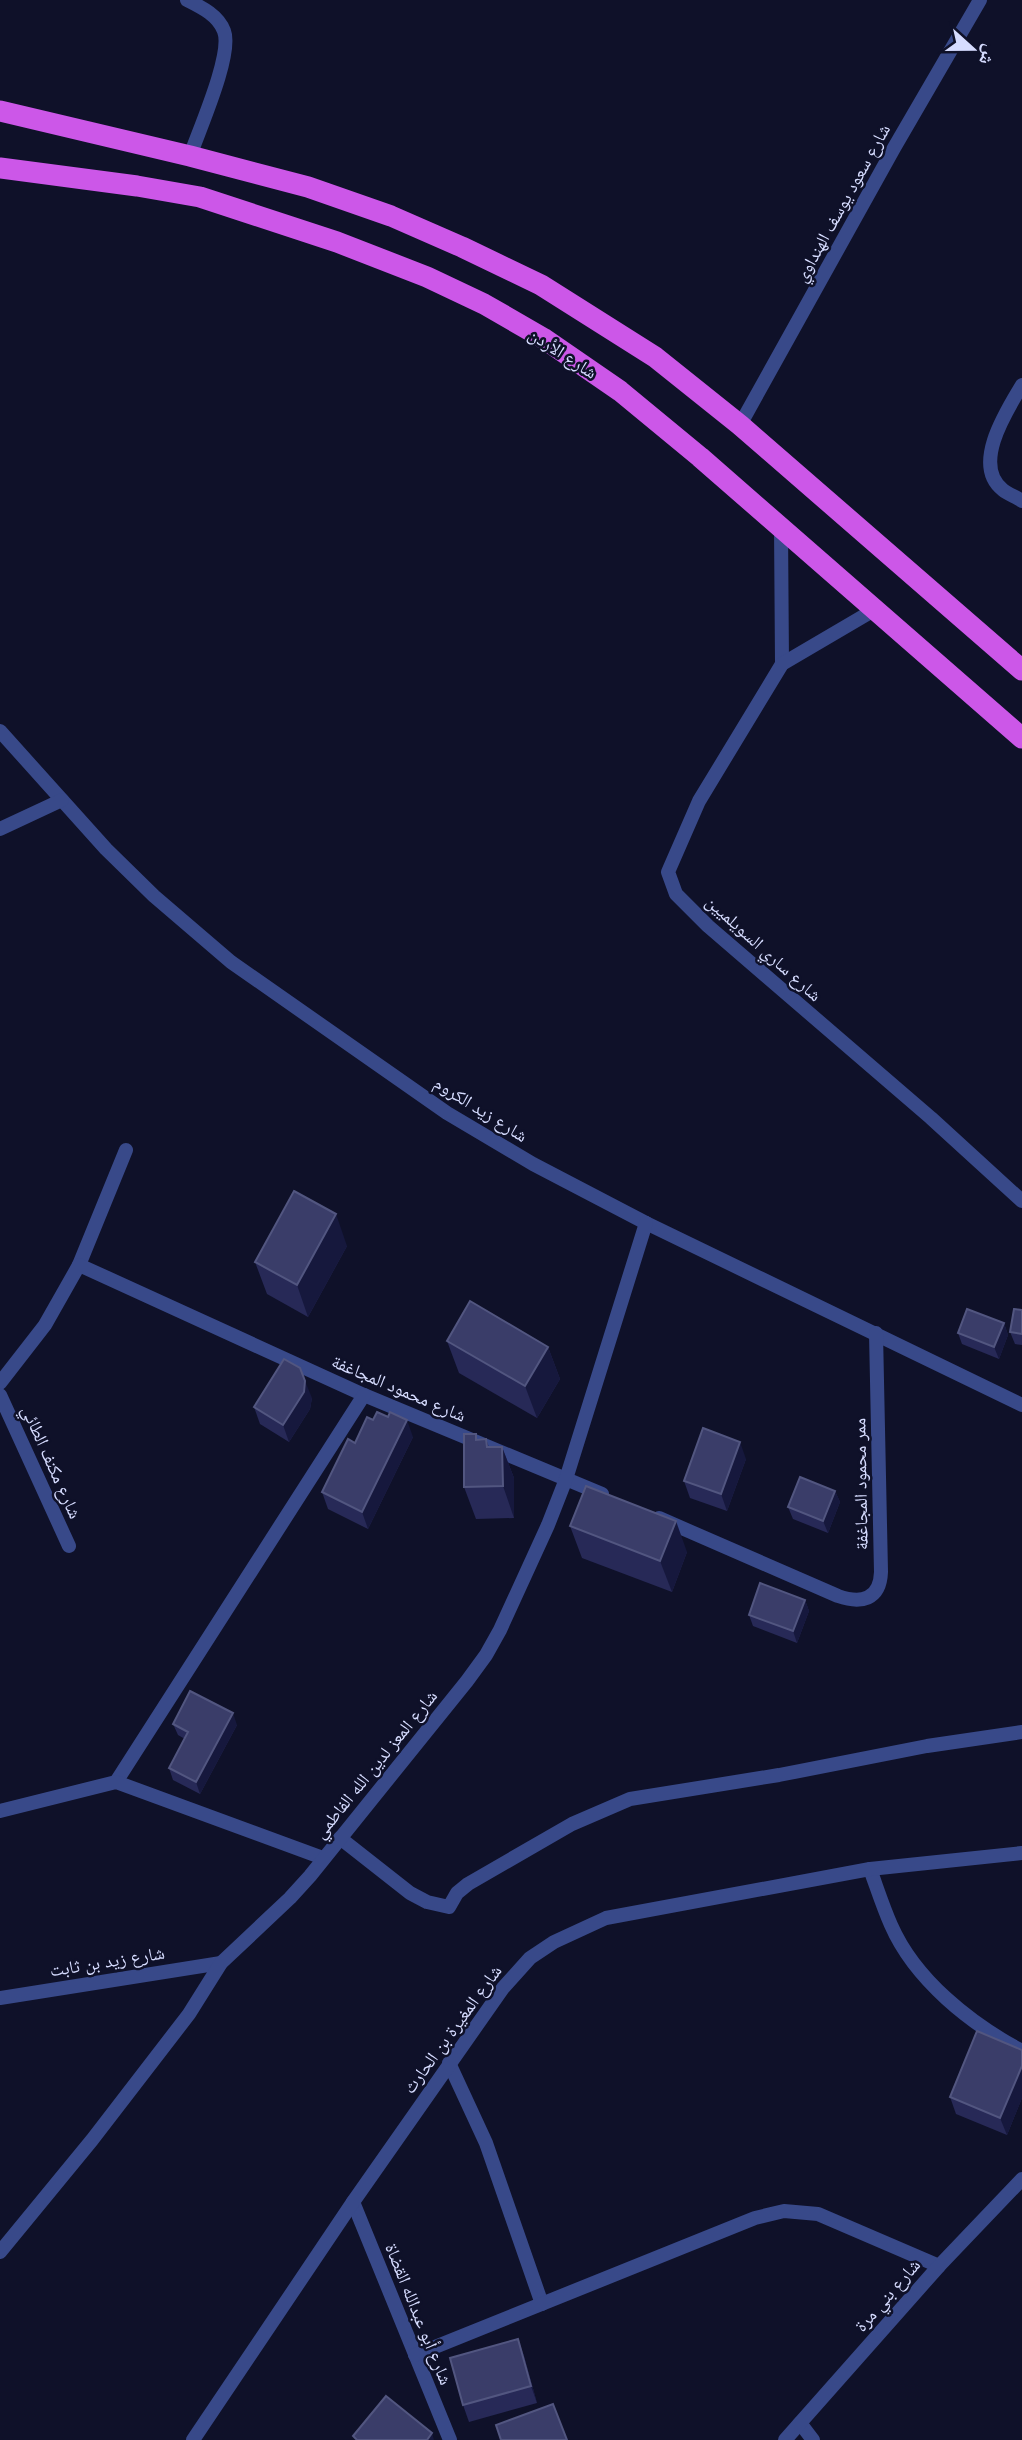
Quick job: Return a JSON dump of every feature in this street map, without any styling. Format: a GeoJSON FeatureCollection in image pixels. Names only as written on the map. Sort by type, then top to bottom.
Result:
{"type":"FeatureCollection","features":[{"type":"Feature","properties":{"kind":"highway"},"geometry":{"type":"LineString","coordinates":[[0,111],[308,187],[391,216],[530,280],[578,307],[655,357],[740,425],[1022,670]]}},
{"type":"Feature","properties":{"kind":"highway","name":"شارع الأردن"},"geometry":{"type":"LineString","coordinates":[[0,168],[200,197],[337,242],[427,277],[484,304],[583,364],[658,421],[1022,738]]}},
{"type":"Feature","properties":{"kind":"street"},"geometry":{"type":"LineString","coordinates":[[187,0],[210,13],[223,28],[227,44],[190,156]]}},
{"type":"Feature","properties":{"kind":"street","name":"شارع سعود يوسف الهنداوي"},"geometry":{"type":"LineString","coordinates":[[740,425],[894,148],[980,0]]}},
{"type":"Feature","properties":{"kind":"street"},"geometry":{"type":"LineString","coordinates":[[1022,385],[1002,417],[990,462],[997,484],[1022,501]]}},
{"type":"Feature","properties":{"kind":"street"},"geometry":{"type":"LineString","coordinates":[[781,527],[782,664]]}},
{"type":"Feature","properties":{"kind":"street","name":"شارع ساري السويلميين"},"geometry":{"type":"LineString","coordinates":[[874,610],[782,664],[699,801],[668,872],[676,894],[708,926],[931,1118],[1022,1201]]}},
{"type":"Feature","properties":{"kind":"street","name":"شارع زيد الكروم"},"geometry":{"type":"LineString","coordinates":[[0,731],[106,849],[154,896],[231,962],[447,1112],[533,1164],[646,1223],[1022,1405]]}},
{"type":"Feature","properties":{"kind":"street"},"geometry":{"type":"LineString","coordinates":[[0,828],[62,800]]}},
{"type":"Feature","properties":{"kind":"street"},"geometry":{"type":"LineString","coordinates":[[0,1383],[45,1325],[79,1265],[127,1150]]}},
{"type":"Feature","properties":{"kind":"street","name":"شارع المعز لدين الله الفاطمي"},"geometry":{"type":"LineString","coordinates":[[0,2252],[92,2140],[173,2035],[221,1963],[290,1898],[486,1655],[521,1586],[566,1479],[646,1223]]}},
{"type":"Feature","properties":{"kind":"street","name":"شارع محمود المجاغفة"},"geometry":{"type":"LineString","coordinates":[[79,1265],[364,1395],[613,1499]]}},
{"type":"Feature","properties":{"kind":"street","name":"ممر محمود المجاغفة"},"geometry":{"type":"LineString","coordinates":[[649,1513],[838,1596],[860,1600],[876,1592],[881,1583],[876,1333]]}},
{"type":"Feature","properties":{"kind":"street","name":"شارع مكنف الطائي"},"geometry":{"type":"LineString","coordinates":[[0,1395],[69,1546]]}},
{"type":"Feature","properties":{"kind":"street"},"geometry":{"type":"LineString","coordinates":[[116,1782],[364,1395]]}},
{"type":"Feature","properties":{"kind":"street"},"geometry":{"type":"LineString","coordinates":[[340,1838],[410,1893],[428,1902],[449,1907],[457,1893],[468,1884],[572,1824],[630,1799],[779,1775],[927,1746],[1022,1732]]}},
{"type":"Feature","properties":{"kind":"street"},"geometry":{"type":"LineString","coordinates":[[0,1811],[116,1782],[323,1858]]}},
{"type":"Feature","properties":{"kind":"street","name":"شارع المغيرة بن الحارث"},"geometry":{"type":"LineString","coordinates":[[192,2440],[449,2063],[503,1988],[530,1958],[572,1932],[606,1918],[870,1869],[1022,1853]]}},
{"type":"Feature","properties":{"kind":"street"},"geometry":{"type":"LineString","coordinates":[[870,1869],[891,1927],[913,1962],[943,1994],[980,2025],[1022,2051]]}},
{"type":"Feature","properties":{"kind":"street","name":"شارع زيد بن ثابت"},"geometry":{"type":"LineString","coordinates":[[0,1998],[221,1963]]}},
{"type":"Feature","properties":{"kind":"street"},"geometry":{"type":"LineString","coordinates":[[449,2063],[486,2143],[542,2304]]}},
{"type":"Feature","properties":{"kind":"street","name":"شارع بني مرة"},"geometry":{"type":"LineString","coordinates":[[785,2440],[939,2266],[1022,2179]]}},
{"type":"Feature","properties":{"kind":"street","name":"شارع أبو عبدالله القضاة"},"geometry":{"type":"LineString","coordinates":[[353,2202],[450,2440]]}},
{"type":"Feature","properties":{"kind":"street"},"geometry":{"type":"LineString","coordinates":[[415,2355],[755,2218],[784,2211],[818,2214],[939,2266]]}},
{"type":"Feature","properties":{"kind":"street"},"geometry":{"type":"LineString","coordinates":[[800,2423],[813,2440]]}},
{"type":"Feature","properties":{"kind":"building"},"geometry":{"type":"Polygon","coordinates":[[[294,1191],[336,1214],[297,1285],[255,1262],[294,1191]]]}},
{"type":"Feature","properties":{"kind":"building"},"geometry":{"type":"Polygon","coordinates":[[[470,1301],[548,1347],[525,1386],[447,1341],[470,1301]]]}},
{"type":"Feature","properties":{"kind":"building"},"geometry":{"type":"Polygon","coordinates":[[[967,1309],[1004,1323],[994,1347],[958,1333],[967,1309]]]}},
{"type":"Feature","properties":{"kind":"building"},"geometry":{"type":"Polygon","coordinates":[[[1014,1309],[1022,1310],[1022,1334],[1010,1332],[1014,1309]]]}},
{"type":"Feature","properties":{"kind":"building"},"geometry":{"type":"Polygon","coordinates":[[[284,1359],[300,1368],[305,1381],[304,1392],[283,1425],[254,1407],[284,1359]]]}},
{"type":"Feature","properties":{"kind":"building"},"geometry":{"type":"Polygon","coordinates":[[[377,1412],[388,1417],[390,1412],[407,1420],[362,1512],[322,1492],[348,1439],[355,1443],[367,1417],[373,1420],[377,1412]]]}},
{"type":"Feature","properties":{"kind":"building"},"geometry":{"type":"Polygon","coordinates":[[[703,1428],[740,1442],[721,1494],[684,1481],[703,1428]]]}},
{"type":"Feature","properties":{"kind":"building"},"geometry":{"type":"Polygon","coordinates":[[[464,1434],[476,1434],[476,1440],[486,1439],[487,1447],[502,1447],[503,1486],[464,1487],[464,1434]]]}},
{"type":"Feature","properties":{"kind":"building"},"geometry":{"type":"Polygon","coordinates":[[[800,1477],[835,1491],[823,1521],[788,1507],[800,1477]]]}},
{"type":"Feature","properties":{"kind":"building"},"geometry":{"type":"Polygon","coordinates":[[[586,1486],[676,1521],[660,1561],[570,1526],[586,1486]]]}},
{"type":"Feature","properties":{"kind":"building"},"geometry":{"type":"Polygon","coordinates":[[[760,1583],[805,1600],[793,1631],[749,1615],[760,1583]]]}},
{"type":"Feature","properties":{"kind":"building"},"geometry":{"type":"Polygon","coordinates":[[[190,1691],[233,1713],[196,1782],[169,1768],[188,1732],[173,1724],[190,1691]]]}},
{"type":"Feature","properties":{"kind":"building"},"geometry":{"type":"Polygon","coordinates":[[[977,2031],[1022,2050],[1022,2066],[1000,2118],[950,2097],[977,2031]]]}},
{"type":"Feature","properties":{"kind":"building"},"geometry":{"type":"Polygon","coordinates":[[[518,2339],[531,2386],[463,2405],[450,2358],[518,2339]]]}},
{"type":"Feature","properties":{"kind":"building"},"geometry":{"type":"Polygon","coordinates":[[[386,2396],[432,2433],[427,2440],[357,2440],[353,2436],[386,2396]]]}},
{"type":"Feature","properties":{"kind":"building"},"geometry":{"type":"Polygon","coordinates":[[[553,2404],[567,2440],[501,2440],[496,2425],[553,2404]]]}}]}
